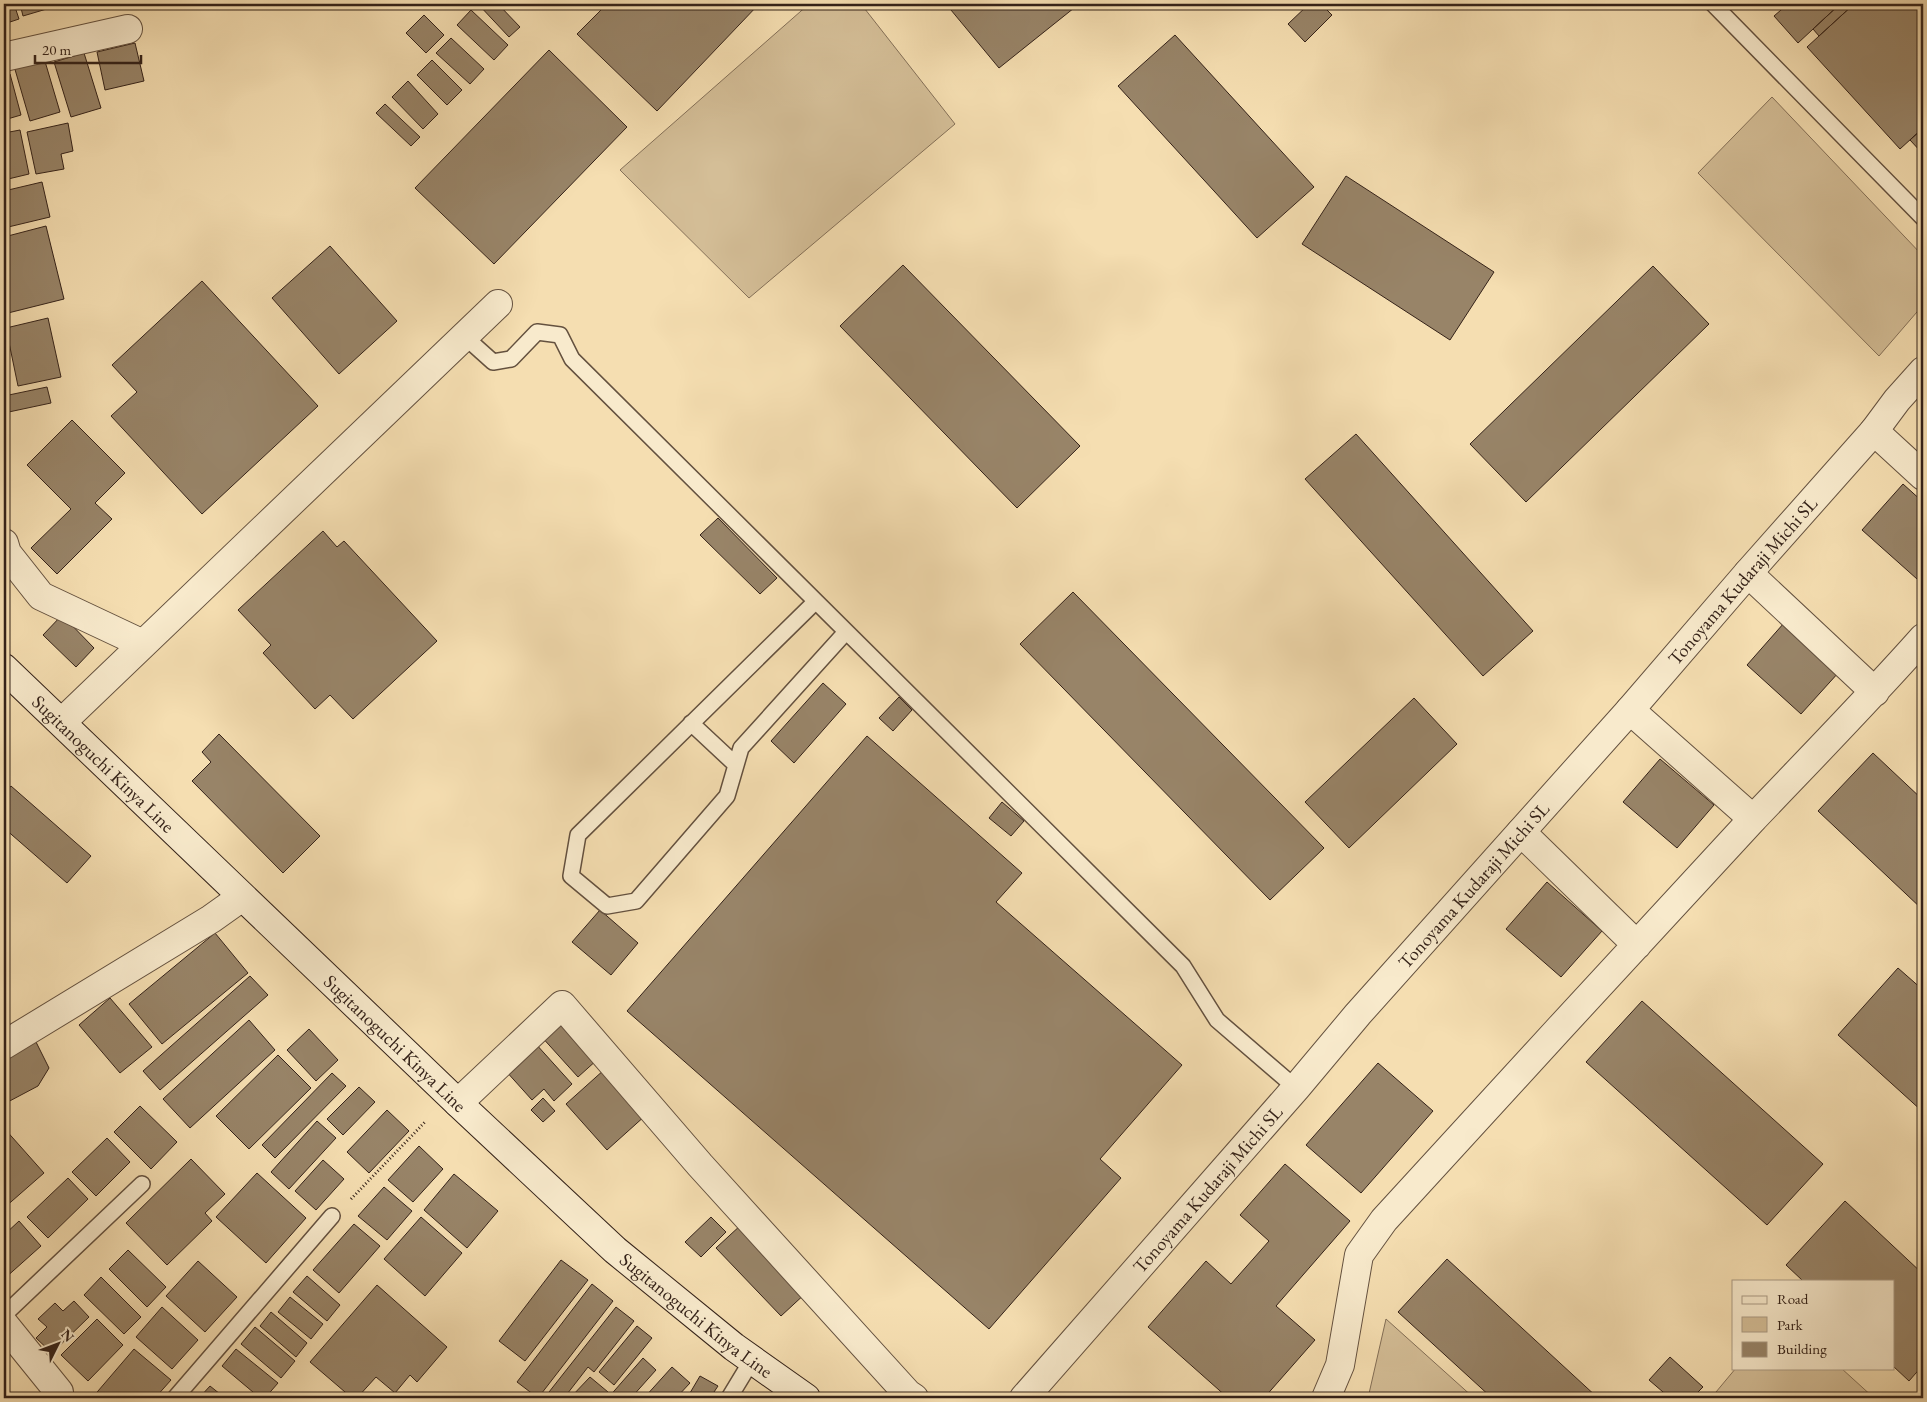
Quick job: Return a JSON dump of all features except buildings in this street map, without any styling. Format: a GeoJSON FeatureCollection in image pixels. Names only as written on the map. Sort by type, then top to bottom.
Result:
{"type":"FeatureCollection","features":[{"type":"Feature","properties":{"kind":"street"},"geometry":{"type":"LineString","coordinates":[[4,57],[128,29]]}},
{"type":"Feature","properties":{"kind":"street"},"geometry":{"type":"LineString","coordinates":[[62,722],[498,304]]}},
{"type":"Feature","properties":{"kind":"street","name":"Tonoyama Kudaraji Michi SL"},"geometry":{"type":"LineString","coordinates":[[1024,1398],[1296,1088],[1358,1014],[1630,710],[1874,431],[1897,400],[1923,371]]}},
{"type":"Feature","properties":{"kind":"street"},"geometry":{"type":"LineString","coordinates":[[1874,431],[1923,476]]}},
{"type":"Feature","properties":{"kind":"street"},"geometry":{"type":"LineString","coordinates":[[4,543],[8,553],[41,596],[143,644]]}},
{"type":"Feature","properties":{"kind":"street"},"geometry":{"type":"LineString","coordinates":[[1748,573],[1875,692]]}},
{"type":"Feature","properties":{"kind":"street"},"geometry":{"type":"LineString","coordinates":[[1326,1398],[1340,1365],[1359,1255],[1384,1220],[1753,819],[1875,692],[1923,638]]}},
{"type":"Feature","properties":{"kind":"street","name":"Sugitanoguchi Kinya Line"},"geometry":{"type":"LineString","coordinates":[[4,668],[458,1103],[615,1250],[752,1360],[806,1398]]}},
{"type":"Feature","properties":{"kind":"street"},"geometry":{"type":"LineString","coordinates":[[1630,710],[1753,819]]}},
{"type":"Feature","properties":{"kind":"street"},"geometry":{"type":"LineString","coordinates":[[1521,832],[1637,945]]}},
{"type":"Feature","properties":{"kind":"street"},"geometry":{"type":"LineString","coordinates":[[4,1045],[211,919],[242,897]]}},
{"type":"Feature","properties":{"kind":"street"},"geometry":{"type":"LineString","coordinates":[[458,1103],[562,1005],[700,1165],[908,1394],[914,1398]]}},
{"type":"Feature","properties":{"kind":"street"},"geometry":{"type":"LineString","coordinates":[[4,1324],[59,1392],[58,1398]]}},
{"type":"Feature","properties":{"kind":"lane"},"geometry":{"type":"LineString","coordinates":[[1714,4],[1923,218]]}},
{"type":"Feature","properties":{"kind":"lane"},"geometry":{"type":"LineString","coordinates":[[464,336],[493,362],[511,359],[537,332],[560,335],[572,359],[1183,966],[1218,1020],[1296,1088]]}},
{"type":"Feature","properties":{"kind":"lane"},"geometry":{"type":"LineString","coordinates":[[815,602],[578,835],[571,876],[607,906],[636,901],[727,796],[741,748],[846,632]]}},
{"type":"Feature","properties":{"kind":"lane"},"geometry":{"type":"LineString","coordinates":[[691,723],[736,765]]}},
{"type":"Feature","properties":{"kind":"lane"},"geometry":{"type":"LineString","coordinates":[[4,1315],[142,1184]]}},
{"type":"Feature","properties":{"kind":"lane"},"geometry":{"type":"LineString","coordinates":[[175,1398],[332,1216]]}},
{"type":"Feature","properties":{"kind":"lane"},"geometry":{"type":"LineString","coordinates":[[729,1398],[752,1360]]}},
{"type":"Feature","properties":{"kind":"path"},"geometry":{"type":"LineString","coordinates":[[332,1216],[346,1204],[425,1122]]}},
{"type":"Feature","properties":{"kind":"green space"},"geometry":{"type":"Polygon","coordinates":[[[809,4],[861,4],[955,124],[749,298],[620,170],[809,4]]]}},
{"type":"Feature","properties":{"kind":"green space"},"geometry":{"type":"Polygon","coordinates":[[[1772,97],[1923,256],[1923,305],[1879,356],[1698,173],[1772,97]]]}},
{"type":"Feature","properties":{"kind":"green space"},"geometry":{"type":"Polygon","coordinates":[[[1386,1319],[1474,1398],[1368,1398],[1386,1319]]]}},
{"type":"Feature","properties":{"kind":"green space"},"geometry":{"type":"Polygon","coordinates":[[[1734,1370],[1843,1370],[1874,1398],[1711,1398],[1734,1370]]]}}]}
